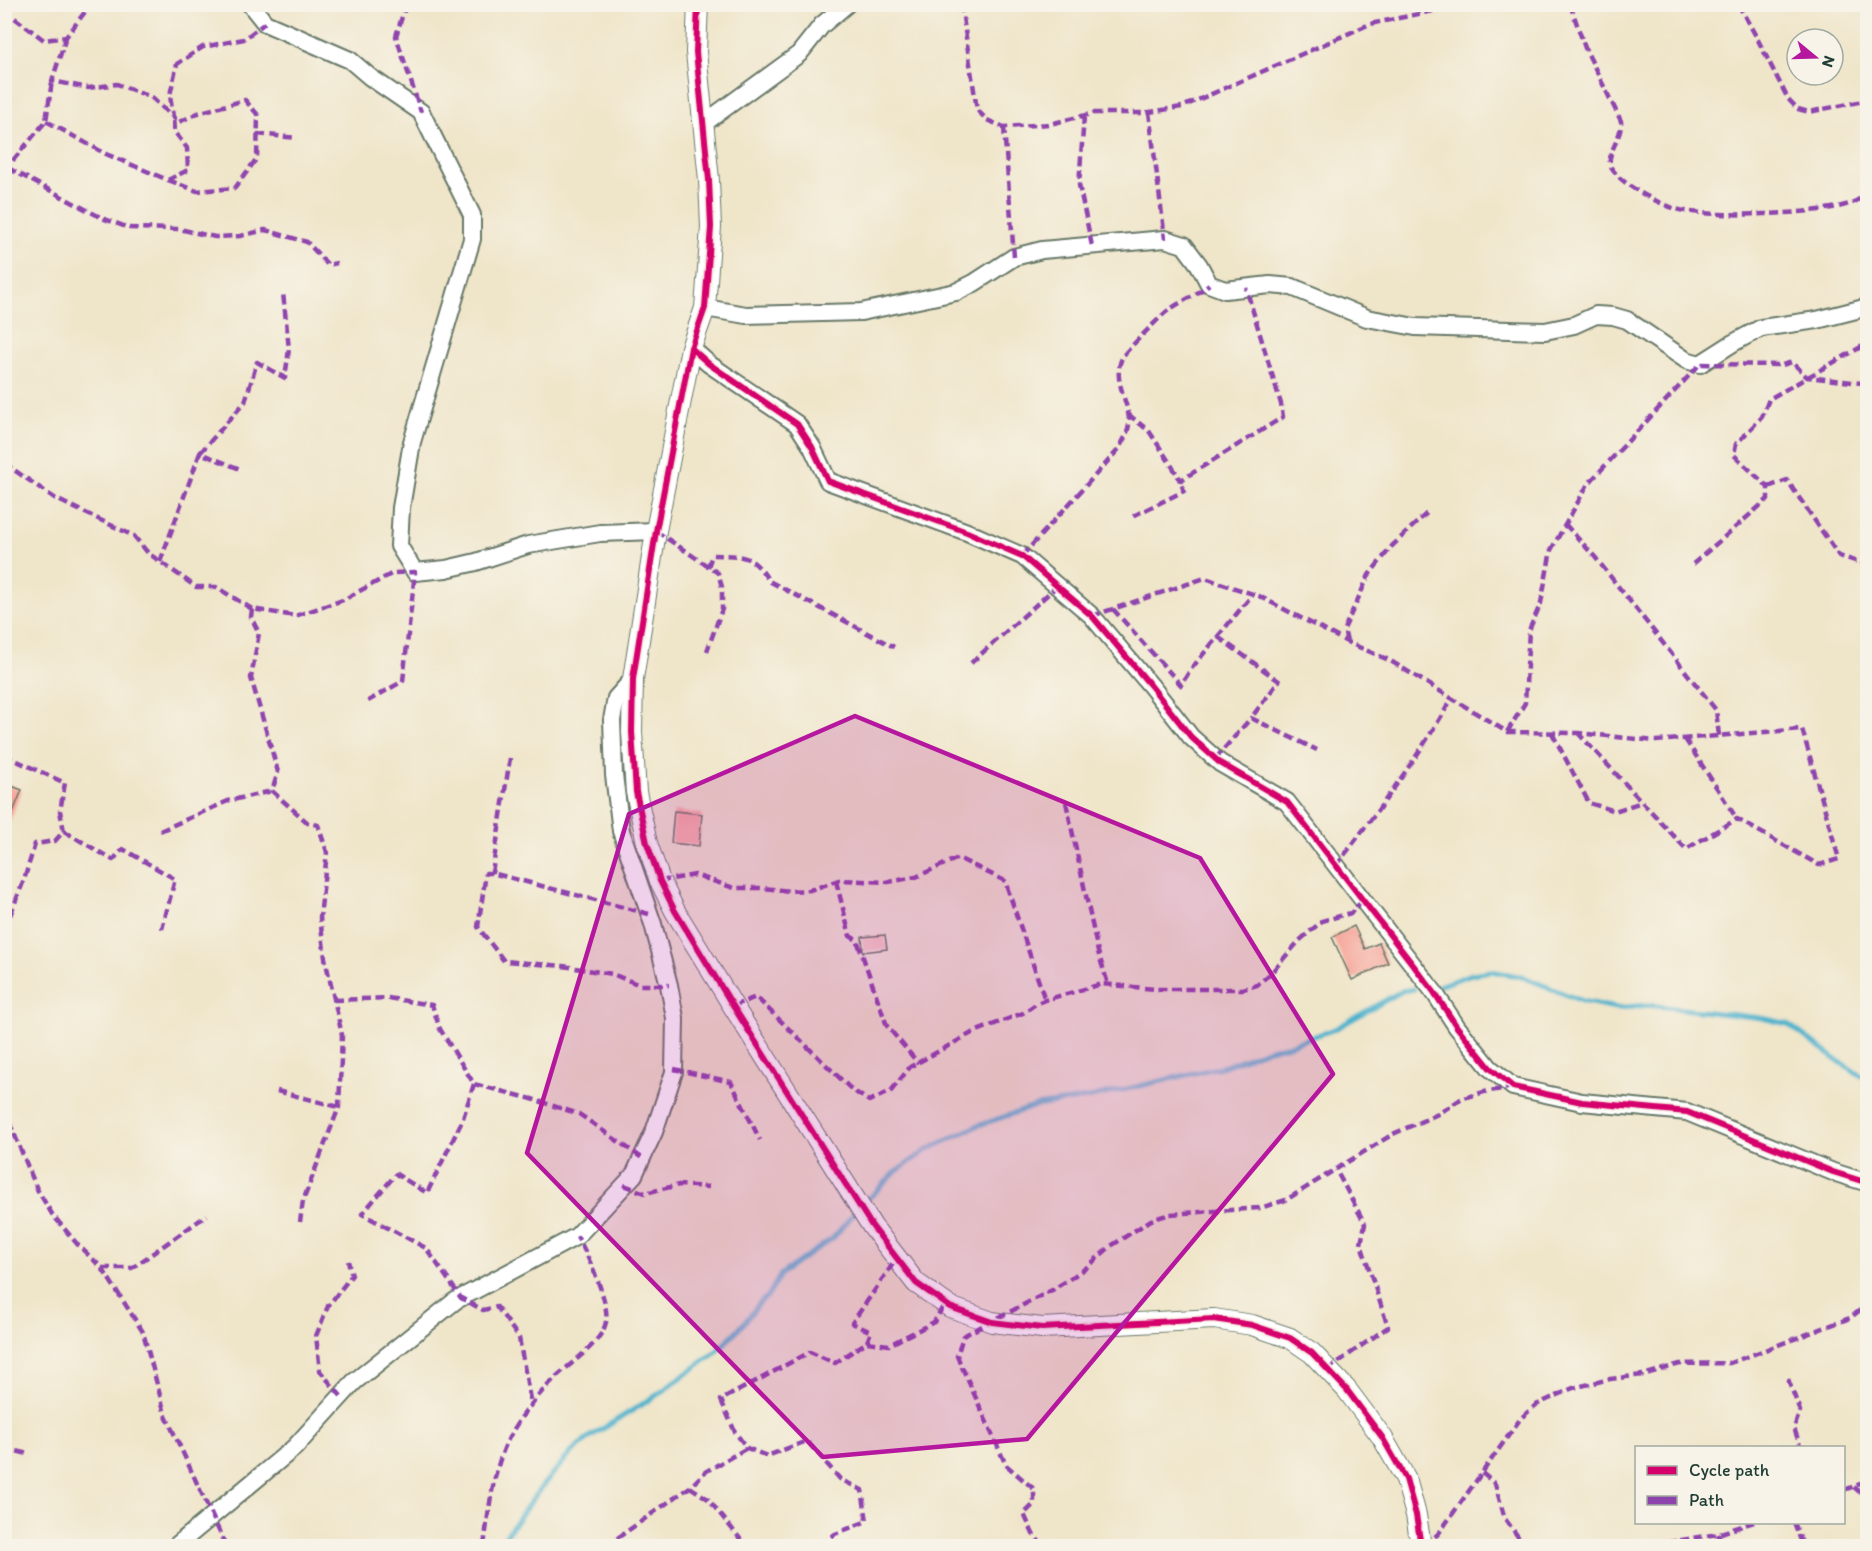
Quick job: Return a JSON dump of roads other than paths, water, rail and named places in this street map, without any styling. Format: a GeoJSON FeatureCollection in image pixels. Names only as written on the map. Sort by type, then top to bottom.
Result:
{"type":"FeatureCollection","features":[{"type":"Feature","properties":{"kind":"street"},"geometry":{"type":"LineString","coordinates":[[250,4],[266,23],[350,60],[370,77],[421,112],[472,214],[472,239],[410,453],[401,508],[399,546],[415,572],[446,569],[476,562],[528,545],[600,533],[656,531]]}},
{"type":"Feature","properties":{"kind":"street"},"geometry":{"type":"LineString","coordinates":[[698,4],[696,52],[709,180],[711,226],[705,308],[691,348],[656,531],[633,679],[632,732],[636,792],[647,843],[660,881],[675,911],[733,1006],[856,1201],[872,1226],[916,1283],[950,1307],[992,1322],[1042,1328],[1214,1319],[1252,1325],[1290,1338],[1312,1353],[1347,1390],[1382,1437],[1406,1479],[1416,1515],[1421,1546]]}},
{"type":"Feature","properties":{"kind":"street"},"geometry":{"type":"LineString","coordinates":[[703,124],[799,54],[822,25],[847,4]]}},
{"type":"Feature","properties":{"kind":"street"},"geometry":{"type":"LineString","coordinates":[[705,308],[746,315],[861,312],[956,292],[1014,257],[1165,238],[1184,245],[1199,265],[1209,284],[1224,290],[1270,285],[1292,287],[1367,318],[1415,327],[1545,331],[1574,325],[1596,315],[1613,316],[1627,320],[1686,360],[1700,364],[1761,328],[1817,320],[1868,306]]}},
{"type":"Feature","properties":{"kind":"street"},"geometry":{"type":"LineString","coordinates":[[691,348],[709,364],[797,424],[812,447],[828,481],[967,532],[1022,556],[1092,616],[1191,737],[1220,763],[1287,802],[1434,992],[1457,1027],[1490,1068],[1513,1087],[1582,1102],[1687,1112],[1833,1172],[1868,1183]]}},
{"type":"Feature","properties":{"kind":"street"},"geometry":{"type":"LineString","coordinates":[[176,1546],[296,1447],[354,1382],[455,1301],[577,1236],[633,1175],[654,1132],[674,1072],[675,1018],[653,924],[621,831],[615,786],[612,720],[616,698],[633,679]]}},
{"type":"Feature","properties":{"kind":"waterway"},"geometry":{"type":"LineString","coordinates":[[1438,986],[1472,974],[1491,971],[1523,977],[1582,1001],[1616,1008],[1648,1005],[1762,1018],[1788,1024],[1834,1058],[1868,1078]]}},
{"type":"Feature","properties":{"kind":"waterway"},"geometry":{"type":"LineString","coordinates":[[498,1546],[543,1485],[571,1453],[591,1436],[654,1397],[715,1353],[768,1296],[781,1274],[833,1238],[857,1210],[897,1171],[927,1150],[977,1126],[1036,1106],[1088,1098],[1225,1066],[1269,1049],[1286,1046],[1335,1029],[1402,991],[1414,989]]}}]}
